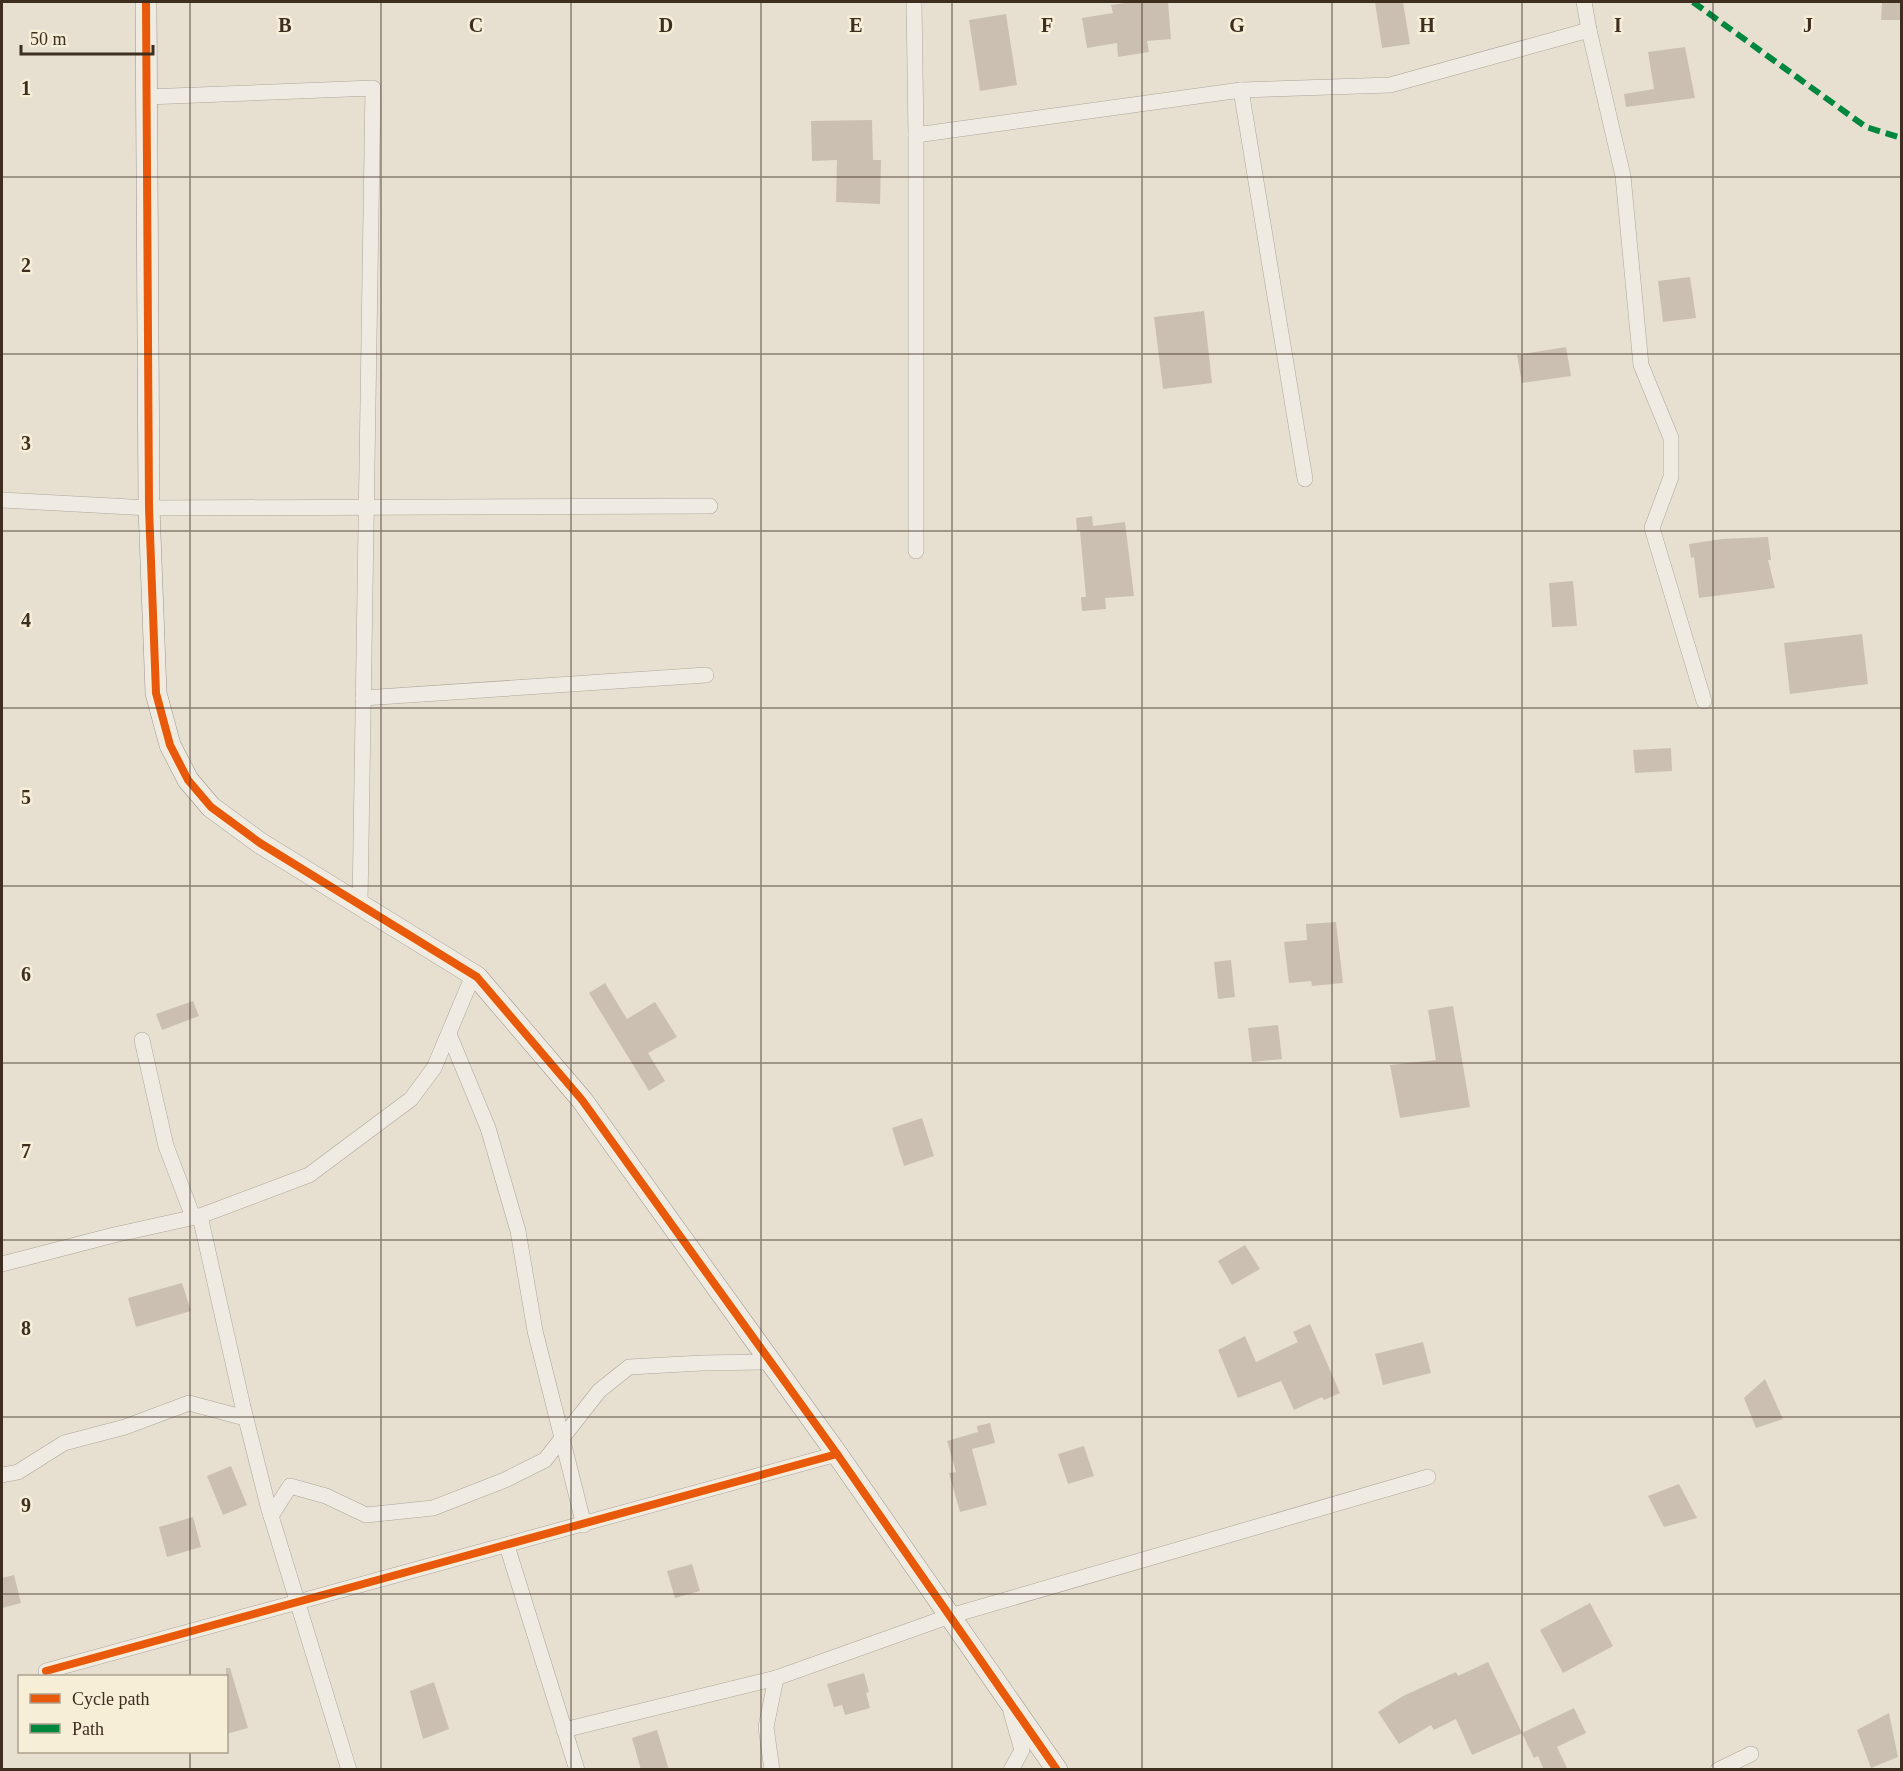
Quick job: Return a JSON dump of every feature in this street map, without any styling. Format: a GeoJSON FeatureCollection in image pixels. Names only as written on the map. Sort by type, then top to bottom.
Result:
{"type":"FeatureCollection","features":[{"type":"Feature","properties":{"kind":"street"},"geometry":{"type":"LineString","coordinates":[[146,2],[149,508],[156,693],[171,745],[188,780],[211,807],[260,843],[474,974],[582,1100],[837,1454],[1057,1770]]}},
{"type":"Feature","properties":{"kind":"street"},"geometry":{"type":"LineString","coordinates":[[914,2],[916,551]]}},
{"type":"Feature","properties":{"kind":"street"},"geometry":{"type":"LineString","coordinates":[[1584,2],[1588,30],[1623,176],[1641,365],[1671,438],[1671,477],[1652,528],[1704,701]]}},
{"type":"Feature","properties":{"kind":"street"},"geometry":{"type":"LineString","coordinates":[[916,135],[1241,90],[1390,85],[1588,30]]}},
{"type":"Feature","properties":{"kind":"street"},"geometry":{"type":"LineString","coordinates":[[146,97],[374,88],[365,507],[360,905]]}},
{"type":"Feature","properties":{"kind":"street"},"geometry":{"type":"LineString","coordinates":[[1241,90],[1305,479]]}},
{"type":"Feature","properties":{"kind":"street"},"geometry":{"type":"LineString","coordinates":[[2,500],[149,508],[710,506]]}},
{"type":"Feature","properties":{"kind":"street"},"geometry":{"type":"LineString","coordinates":[[363,698],[706,675]]}},
{"type":"Feature","properties":{"kind":"street"},"geometry":{"type":"LineString","coordinates":[[2,1264],[114,1234],[196,1217],[309,1175],[411,1099],[434,1068],[474,974]]}},
{"type":"Feature","properties":{"kind":"street"},"geometry":{"type":"LineString","coordinates":[[449,1034],[488,1128],[518,1231],[535,1332],[584,1525]]}},
{"type":"Feature","properties":{"kind":"street"},"geometry":{"type":"LineString","coordinates":[[142,1040],[166,1146],[196,1217],[271,1516],[349,1770]]}},
{"type":"Feature","properties":{"kind":"street"},"geometry":{"type":"LineString","coordinates":[[271,1516],[290,1486],[326,1496],[366,1515],[433,1508],[505,1480],[545,1460],[598,1391],[629,1366],[702,1362],[771,1362]]}},
{"type":"Feature","properties":{"kind":"street"},"geometry":{"type":"LineString","coordinates":[[2,1475],[18,1472],[64,1443],[125,1427],[189,1403],[245,1418]]}},
{"type":"Feature","properties":{"kind":"street"},"geometry":{"type":"LineString","coordinates":[[46,1671],[837,1454]]}},
{"type":"Feature","properties":{"kind":"street"},"geometry":{"type":"LineString","coordinates":[[564,1731],[776,1678],[950,1616],[1428,1477]]}},
{"type":"Feature","properties":{"kind":"street"},"geometry":{"type":"LineString","coordinates":[[507,1546],[577,1770]]}},
{"type":"Feature","properties":{"kind":"street"},"geometry":{"type":"LineString","coordinates":[[772,1770],[766,1727],[776,1678]]}},
{"type":"Feature","properties":{"kind":"street"},"geometry":{"type":"LineString","coordinates":[[1007,1697],[1022,1750],[1011,1770]]}},
{"type":"Feature","properties":{"kind":"street"},"geometry":{"type":"LineString","coordinates":[[1718,1770],[1751,1754]]}},
{"type":"Feature","properties":{"kind":"building"},"geometry":{"type":"Polygon","coordinates":[[[1132,2],[1168,2],[1171,39],[1147,41],[1149,52],[1118,57],[1117,43],[1087,48],[1082,18],[1113,13],[1111,5],[1132,2]]]}},
{"type":"Feature","properties":{"kind":"building"},"geometry":{"type":"Polygon","coordinates":[[[1375,2],[1403,2],[1410,44],[1382,48],[1375,2]]]}},
{"type":"Feature","properties":{"kind":"building"},"geometry":{"type":"Polygon","coordinates":[[[1882,2],[1902,2],[1902,20],[1881,20],[1882,2]]]}},
{"type":"Feature","properties":{"kind":"building"},"geometry":{"type":"Polygon","coordinates":[[[1006,14],[1017,85],[980,91],[969,20],[1006,14]]]}},
{"type":"Feature","properties":{"kind":"building"},"geometry":{"type":"Polygon","coordinates":[[[1685,47],[1695,98],[1626,107],[1624,94],[1654,89],[1648,52],[1685,47]]]}},
{"type":"Feature","properties":{"kind":"building"},"geometry":{"type":"Polygon","coordinates":[[[872,120],[873,160],[881,160],[880,204],[836,202],[837,160],[812,161],[811,121],[872,120]]]}},
{"type":"Feature","properties":{"kind":"building"},"geometry":{"type":"Polygon","coordinates":[[[1690,277],[1696,318],[1663,322],[1658,281],[1690,277]]]}},
{"type":"Feature","properties":{"kind":"building"},"geometry":{"type":"Polygon","coordinates":[[[1204,311],[1212,383],[1163,389],[1154,317],[1204,311]]]}},
{"type":"Feature","properties":{"kind":"building"},"geometry":{"type":"Polygon","coordinates":[[[1566,347],[1571,376],[1522,383],[1517,355],[1566,347]]]}},
{"type":"Feature","properties":{"kind":"building"},"geometry":{"type":"Polygon","coordinates":[[[1092,516],[1093,526],[1125,522],[1134,596],[1105,598],[1106,609],[1082,611],[1081,597],[1086,597],[1080,531],[1077,531],[1076,518],[1092,516]]]}},
{"type":"Feature","properties":{"kind":"building"},"geometry":{"type":"Polygon","coordinates":[[[1768,537],[1771,560],[1768,560],[1775,588],[1699,598],[1694,557],[1691,558],[1689,544],[1722,539],[1768,537]]]}},
{"type":"Feature","properties":{"kind":"building"},"geometry":{"type":"Polygon","coordinates":[[[1573,581],[1577,626],[1552,627],[1549,583],[1573,581]]]}},
{"type":"Feature","properties":{"kind":"building"},"geometry":{"type":"Polygon","coordinates":[[[1862,634],[1868,684],[1790,694],[1784,643],[1862,634]]]}},
{"type":"Feature","properties":{"kind":"building"},"geometry":{"type":"Polygon","coordinates":[[[1671,748],[1672,771],[1635,773],[1633,750],[1671,748]]]}},
{"type":"Feature","properties":{"kind":"building"},"geometry":{"type":"Polygon","coordinates":[[[1336,922],[1343,983],[1312,986],[1311,981],[1289,983],[1284,942],[1307,940],[1306,924],[1336,922]]]}},
{"type":"Feature","properties":{"kind":"building"},"geometry":{"type":"Polygon","coordinates":[[[1231,960],[1235,997],[1218,999],[1214,962],[1231,960]]]}},
{"type":"Feature","properties":{"kind":"building"},"geometry":{"type":"Polygon","coordinates":[[[605,983],[627,1019],[655,1002],[677,1037],[648,1053],[665,1081],[649,1091],[589,993],[605,983]]]}},
{"type":"Feature","properties":{"kind":"building"},"geometry":{"type":"Polygon","coordinates":[[[193,1001],[199,1016],[162,1030],[156,1014],[193,1001]]]}},
{"type":"Feature","properties":{"kind":"building"},"geometry":{"type":"Polygon","coordinates":[[[1453,1006],[1470,1107],[1400,1118],[1390,1065],[1436,1060],[1428,1010],[1453,1006]]]}},
{"type":"Feature","properties":{"kind":"building"},"geometry":{"type":"Polygon","coordinates":[[[1278,1025],[1282,1059],[1252,1062],[1248,1028],[1278,1025]]]}},
{"type":"Feature","properties":{"kind":"building"},"geometry":{"type":"Polygon","coordinates":[[[922,1118],[934,1156],[904,1166],[892,1128],[922,1118]]]}},
{"type":"Feature","properties":{"kind":"building"},"geometry":{"type":"Polygon","coordinates":[[[1245,1245],[1260,1269],[1232,1285],[1218,1261],[1245,1245]]]}},
{"type":"Feature","properties":{"kind":"building"},"geometry":{"type":"Polygon","coordinates":[[[182,1283],[191,1311],[136,1327],[128,1298],[182,1283]]]}},
{"type":"Feature","properties":{"kind":"building"},"geometry":{"type":"Polygon","coordinates":[[[1310,1324],[1340,1393],[1324,1400],[1322,1397],[1294,1410],[1281,1381],[1238,1398],[1218,1350],[1245,1336],[1256,1362],[1298,1342],[1293,1332],[1310,1324]]]}},
{"type":"Feature","properties":{"kind":"building"},"geometry":{"type":"Polygon","coordinates":[[[1423,1342],[1431,1373],[1383,1385],[1375,1354],[1423,1342]]]}},
{"type":"Feature","properties":{"kind":"building"},"geometry":{"type":"Polygon","coordinates":[[[1765,1379],[1783,1419],[1756,1428],[1744,1398],[1765,1379]]]}},
{"type":"Feature","properties":{"kind":"building"},"geometry":{"type":"Polygon","coordinates":[[[990,1423],[995,1443],[972,1449],[987,1505],[960,1512],[949,1473],[956,1472],[947,1441],[978,1432],[977,1426],[990,1423]]]}},
{"type":"Feature","properties":{"kind":"building"},"geometry":{"type":"Polygon","coordinates":[[[1084,1446],[1094,1476],[1068,1484],[1058,1454],[1084,1446]]]}},
{"type":"Feature","properties":{"kind":"building"},"geometry":{"type":"Polygon","coordinates":[[[231,1466],[247,1505],[223,1515],[207,1476],[231,1466]]]}},
{"type":"Feature","properties":{"kind":"building"},"geometry":{"type":"Polygon","coordinates":[[[1679,1484],[1697,1518],[1664,1527],[1648,1496],[1679,1484]]]}},
{"type":"Feature","properties":{"kind":"building"},"geometry":{"type":"Polygon","coordinates":[[[193,1517],[201,1547],[167,1557],[159,1527],[193,1517]]]}},
{"type":"Feature","properties":{"kind":"building"},"geometry":{"type":"Polygon","coordinates":[[[692,1564],[700,1591],[675,1598],[667,1571],[692,1564]]]}},
{"type":"Feature","properties":{"kind":"building"},"geometry":{"type":"Polygon","coordinates":[[[14,1575],[21,1603],[2,1608],[2,1578],[14,1575]]]}},
{"type":"Feature","properties":{"kind":"building"},"geometry":{"type":"Polygon","coordinates":[[[1590,1603],[1613,1646],[1563,1673],[1540,1630],[1590,1603]]]}},
{"type":"Feature","properties":{"kind":"building"},"geometry":{"type":"Polygon","coordinates":[[[1488,1662],[1522,1733],[1472,1755],[1456,1719],[1434,1730],[1431,1725],[1399,1744],[1378,1712],[1403,1696],[1456,1672],[1458,1676],[1488,1662]]]}},
{"type":"Feature","properties":{"kind":"building"},"geometry":{"type":"Polygon","coordinates":[[[226,1668],[230,1668],[248,1728],[228,1733],[228,1675],[226,1675],[226,1668]]]}},
{"type":"Feature","properties":{"kind":"building"},"geometry":{"type":"Polygon","coordinates":[[[864,1673],[870,1708],[845,1715],[842,1705],[834,1707],[827,1684],[864,1673]]]}},
{"type":"Feature","properties":{"kind":"building"},"geometry":{"type":"Polygon","coordinates":[[[434,1682],[449,1729],[423,1739],[410,1691],[434,1682]]]}},
{"type":"Feature","properties":{"kind":"building"},"geometry":{"type":"Polygon","coordinates":[[[1574,1708],[1586,1733],[1557,1747],[1568,1770],[1544,1770],[1538,1756],[1534,1758],[1522,1733],[1574,1708]]]}},
{"type":"Feature","properties":{"kind":"building"},"geometry":{"type":"Polygon","coordinates":[[[1889,1713],[1898,1757],[1871,1768],[1857,1730],[1889,1713]]]}},
{"type":"Feature","properties":{"kind":"building"},"geometry":{"type":"Polygon","coordinates":[[[657,1730],[669,1770],[641,1770],[632,1738],[657,1730]]]}},
{"type":"Feature","properties":{"kind":"marked path"},"geometry":{"type":"LineString","coordinates":[[1693,2],[1866,127],[1902,138]]}},
{"type":"Feature","properties":{"kind":"cycle path"},"geometry":{"type":"LineString","coordinates":[[146,2],[149,508],[156,693],[170,745],[188,780],[211,807],[260,843],[477,977],[582,1100],[837,1454],[1057,1770]]}},
{"type":"Feature","properties":{"kind":"cycle path"},"geometry":{"type":"LineString","coordinates":[[46,1671],[837,1454]]}}]}
